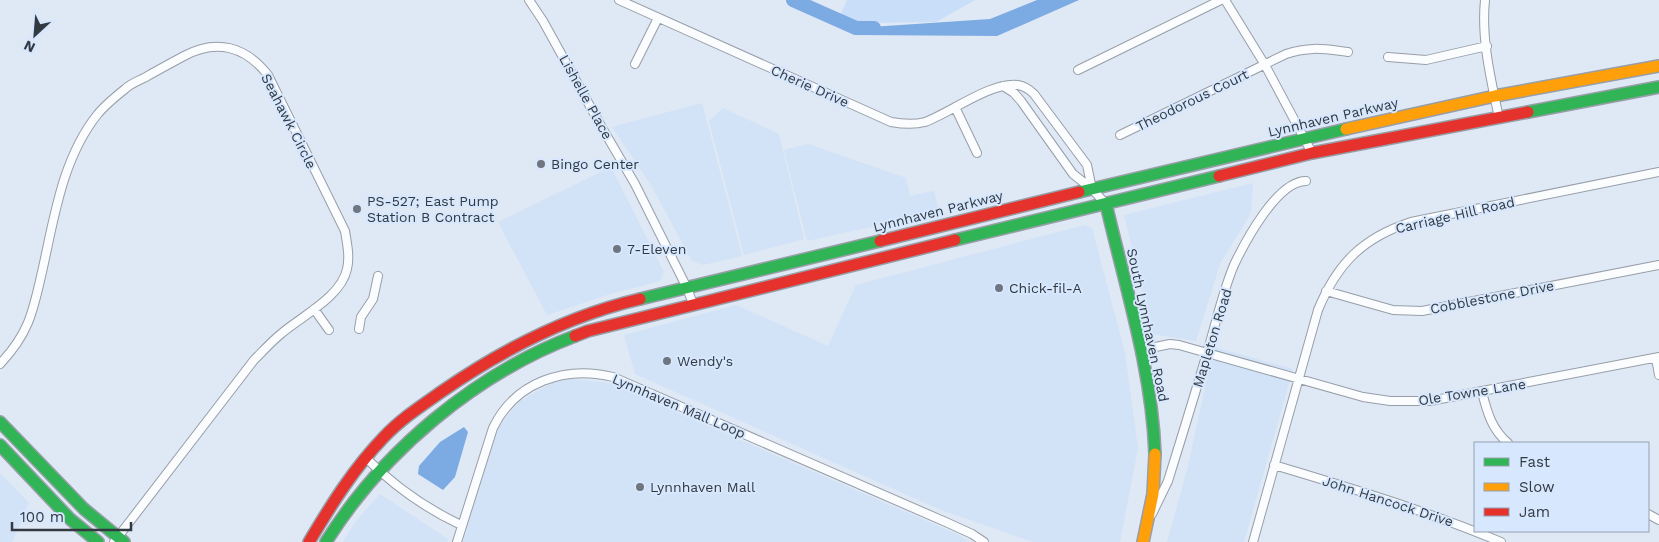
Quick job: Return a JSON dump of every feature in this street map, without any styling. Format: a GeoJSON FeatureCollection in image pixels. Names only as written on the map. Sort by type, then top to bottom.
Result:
{"type":"FeatureCollection","features":[{"type":"Feature","properties":{"kind":"main road","name":"Lynnhaven Parkway"},"geometry":{"type":"LineString","coordinates":[[309,542],[351,476],[400,422],[420,405],[465,374],[522,341],[588,313],[610,306],[1304,138],[1494,96],[1659,66]]}},
{"type":"Feature","properties":{"kind":"main road"},"geometry":{"type":"LineString","coordinates":[[326,542],[366,487],[434,419],[484,382],[511,366],[562,341],[588,331],[692,304],[1312,154],[1659,87]]}},
{"type":"Feature","properties":{"kind":"main road","name":"South Lynnhaven Road"},"geometry":{"type":"LineString","coordinates":[[1106,204],[1141,350],[1147,385],[1154,453],[1154,479],[1149,518],[1143,542]]}},
{"type":"Feature","properties":{"kind":"main road"},"geometry":{"type":"LineString","coordinates":[[0,422],[84,510],[119,540]]}},
{"type":"Feature","properties":{"kind":"main road"},"geometry":{"type":"LineString","coordinates":[[0,445],[70,518],[98,542]]}},
{"type":"Feature","properties":{"kind":"street","name":"Lishelle Place"},"geometry":{"type":"LineString","coordinates":[[529,0],[543,20],[635,184],[692,304]]}},
{"type":"Feature","properties":{"kind":"street","name":"Cherie Drive"},"geometry":{"type":"LineString","coordinates":[[619,0],[891,122],[912,124],[925,122],[990,90],[1003,86],[1024,86],[1034,94],[1087,165],[1092,189]]}},
{"type":"Feature","properties":{"kind":"street"},"geometry":{"type":"LineString","coordinates":[[1078,70],[1221,0]]}},
{"type":"Feature","properties":{"kind":"street"},"geometry":{"type":"LineString","coordinates":[[1225,0],[1265,65],[1312,154]]}},
{"type":"Feature","properties":{"kind":"street"},"geometry":{"type":"LineString","coordinates":[[1484,0],[1484,27],[1499,118]]}},
{"type":"Feature","properties":{"kind":"street"},"geometry":{"type":"LineString","coordinates":[[635,64],[658,18]]}},
{"type":"Feature","properties":{"kind":"street"},"geometry":{"type":"LineString","coordinates":[[1388,57],[1426,60],[1487,46]]}},
{"type":"Feature","properties":{"kind":"street","name":"Seahawk Circle"},"geometry":{"type":"LineString","coordinates":[[0,364],[23,336],[32,313],[62,186],[77,148],[98,114],[126,88],[190,52],[208,47],[228,47],[242,52],[254,60],[268,75],[345,231],[349,251],[347,270],[342,282],[334,293],[280,334],[254,360],[119,540]]}},
{"type":"Feature","properties":{"kind":"street","name":"Theodorous Court"},"geometry":{"type":"LineString","coordinates":[[1120,136],[1286,54],[1314,48],[1348,52]]}},
{"type":"Feature","properties":{"kind":"street"},"geometry":{"type":"LineString","coordinates":[[1003,86],[1014,93],[1021,101],[1073,174],[1092,189],[1106,204]]}},
{"type":"Feature","properties":{"kind":"street"},"geometry":{"type":"LineString","coordinates":[[955,107],[977,153]]}},
{"type":"Feature","properties":{"kind":"street","name":"Carriage Hill Road"},"geometry":{"type":"LineString","coordinates":[[1253,542],[1318,310],[1326,291],[1338,272],[1359,249],[1385,232],[1420,220],[1659,172]]}},
{"type":"Feature","properties":{"kind":"street","name":"Mapleton Road"},"geometry":{"type":"LineString","coordinates":[[1149,518],[1168,482],[1234,266],[1250,232],[1277,197],[1292,184],[1306,181]]}},
{"type":"Feature","properties":{"kind":"street","name":"Cobblestone Drive"},"geometry":{"type":"LineString","coordinates":[[1326,291],[1393,310],[1422,311],[1659,264]]}},
{"type":"Feature","properties":{"kind":"street"},"geometry":{"type":"LineString","coordinates":[[359,329],[361,317],[373,299],[378,276]]}},
{"type":"Feature","properties":{"kind":"street"},"geometry":{"type":"LineString","coordinates":[[314,309],[329,330]]}},
{"type":"Feature","properties":{"kind":"street","name":"Ole Towne Lane"},"geometry":{"type":"LineString","coordinates":[[1141,350],[1170,344],[1207,352],[1363,397],[1390,401],[1430,401],[1657,358]]}},
{"type":"Feature","properties":{"kind":"street"},"geometry":{"type":"LineString","coordinates":[[1657,358],[1659,375]]}},
{"type":"Feature","properties":{"kind":"street","name":"Lynnhaven Mall Loop"},"geometry":{"type":"LineString","coordinates":[[456,542],[493,428],[504,409],[538,383],[564,374],[578,372],[605,375],[622,381],[948,523],[984,542]]}},
{"type":"Feature","properties":{"kind":"street"},"geometry":{"type":"LineString","coordinates":[[1482,392],[1487,412],[1495,430],[1507,442]]}},
{"type":"Feature","properties":{"kind":"street"},"geometry":{"type":"LineString","coordinates":[[366,458],[420,504],[461,525]]}},
{"type":"Feature","properties":{"kind":"street","name":"John Hancock Drive"},"geometry":{"type":"LineString","coordinates":[[1274,465],[1361,491],[1452,521],[1474,530]]}},
{"type":"Feature","properties":{"kind":"street","name":"John Hancock Drive"},"geometry":{"type":"LineString","coordinates":[[1478,532],[1501,542]]}},
{"type":"Feature","properties":{"kind":"shaded area"},"geometry":{"type":"Polygon","coordinates":[[[847,0],[975,0],[936,22],[861,23],[839,18],[847,0]]]}},
{"type":"Feature","properties":{"kind":"shaded area"},"geometry":{"type":"Polygon","coordinates":[[[702,103],[742,256],[703,265],[692,261],[651,185],[612,127],[702,103]]]}},
{"type":"Feature","properties":{"kind":"shaded area"},"geometry":{"type":"Polygon","coordinates":[[[723,108],[779,134],[804,239],[744,255],[709,121],[723,108]]]}},
{"type":"Feature","properties":{"kind":"shaded area"},"geometry":{"type":"Polygon","coordinates":[[[808,144],[906,178],[910,196],[934,191],[939,212],[807,241],[784,150],[808,144]]]}},
{"type":"Feature","properties":{"kind":"shaded area"},"geometry":{"type":"Polygon","coordinates":[[[611,167],[664,272],[660,281],[610,294],[547,315],[498,222],[611,167]]]}},
{"type":"Feature","properties":{"kind":"shaded area"},"geometry":{"type":"Polygon","coordinates":[[[1253,183],[1251,213],[1220,264],[1196,341],[1152,334],[1124,215],[1253,183]]]}},
{"type":"Feature","properties":{"kind":"shaded area"},"geometry":{"type":"Polygon","coordinates":[[[1085,225],[1092,228],[1125,353],[1138,448],[1120,542],[1033,542],[941,510],[635,374],[624,335],[736,305],[828,346],[856,285],[1085,225]]]}},
{"type":"Feature","properties":{"kind":"shaded area"},"geometry":{"type":"Polygon","coordinates":[[[1203,344],[1293,369],[1244,542],[1167,542],[1187,470],[1210,365],[1203,344]]]}},
{"type":"Feature","properties":{"kind":"shaded area","name":"Lynnhaven Mall"},"geometry":{"type":"Polygon","coordinates":[[[571,379],[609,383],[959,535],[969,542],[463,542],[491,446],[502,422],[520,401],[552,383],[571,379]]]}},
{"type":"Feature","properties":{"kind":"shaded area"},"geometry":{"type":"Polygon","coordinates":[[[0,473],[29,503],[12,542],[0,542],[0,473]]]}},
{"type":"Feature","properties":{"kind":"shaded area"},"geometry":{"type":"Polygon","coordinates":[[[380,494],[448,539],[447,542],[343,542],[355,522],[380,494]]]}},
{"type":"Feature","properties":{"kind":"water"},"geometry":{"type":"Polygon","coordinates":[[[1037,0],[1079,0],[997,36],[857,35],[856,28],[990,19],[1037,0]]]}},
{"type":"Feature","properties":{"kind":"water"},"geometry":{"type":"Polygon","coordinates":[[[464,427],[468,432],[455,477],[443,490],[418,474],[419,466],[440,442],[464,427]]]}},
{"type":"Feature","properties":{"kind":"waterway"},"geometry":{"type":"LineString","coordinates":[[793,0],[856,28],[874,28]]}},
{"type":"Feature","properties":{"kind":"traffic: fast"},"geometry":{"type":"LineString","coordinates":[[1528,112],[1659,87]]}},
{"type":"Feature","properties":{"kind":"traffic: fast"},"geometry":{"type":"LineString","coordinates":[[1079,192],[1346,129]]}},
{"type":"Feature","properties":{"kind":"traffic: fast"},"geometry":{"type":"LineString","coordinates":[[955,240],[1219,176]]}},
{"type":"Feature","properties":{"kind":"traffic: fast"},"geometry":{"type":"LineString","coordinates":[[1106,204],[1143,359],[1153,422],[1155,454]]}},
{"type":"Feature","properties":{"kind":"traffic: fast"},"geometry":{"type":"LineString","coordinates":[[640,299],[880,241]]}},
{"type":"Feature","properties":{"kind":"traffic: fast"},"geometry":{"type":"LineString","coordinates":[[326,542],[374,477],[403,447],[434,420],[467,394],[502,372],[538,352],[575,336]]}},
{"type":"Feature","properties":{"kind":"traffic: fast"},"geometry":{"type":"LineString","coordinates":[[0,422],[84,509],[124,542]]}},
{"type":"Feature","properties":{"kind":"traffic: fast"},"geometry":{"type":"LineString","coordinates":[[0,445],[70,519],[98,542]]}},
{"type":"Feature","properties":{"kind":"traffic: slow"},"geometry":{"type":"LineString","coordinates":[[1346,129],[1495,96],[1659,66]]}},
{"type":"Feature","properties":{"kind":"traffic: slow"},"geometry":{"type":"LineString","coordinates":[[1143,542],[1153,494],[1155,454]]}},
{"type":"Feature","properties":{"kind":"traffic: jam"},"geometry":{"type":"LineString","coordinates":[[1219,176],[1312,153],[1528,112]]}},
{"type":"Feature","properties":{"kind":"traffic: jam"},"geometry":{"type":"LineString","coordinates":[[880,241],[1079,192]]}},
{"type":"Feature","properties":{"kind":"traffic: jam"},"geometry":{"type":"LineString","coordinates":[[575,336],[588,331],[955,240]]}},
{"type":"Feature","properties":{"kind":"traffic: jam"},"geometry":{"type":"LineString","coordinates":[[309,542],[334,501],[363,461],[391,430],[404,419],[464,376],[512,348],[587,315],[640,299]]}},
{"type":"Feature","properties":{"kind":"place","name":"Bingo Center"},"geometry":{"type":"Point","coordinates":[541,164]}},
{"type":"Feature","properties":{"kind":"place","name":"PS-527; East Pump Station B Contract"},"geometry":{"type":"Point","coordinates":[357,209]}},
{"type":"Feature","properties":{"kind":"place","name":"7-Eleven"},"geometry":{"type":"Point","coordinates":[617,249]}},
{"type":"Feature","properties":{"kind":"place","name":"Chick-fil-A"},"geometry":{"type":"Point","coordinates":[999,288]}},
{"type":"Feature","properties":{"kind":"place","name":"Wendy's"},"geometry":{"type":"Point","coordinates":[667,361]}},
{"type":"Feature","properties":{"kind":"place","name":"Lynnhaven Mall"},"geometry":{"type":"Point","coordinates":[640,487]}}]}
